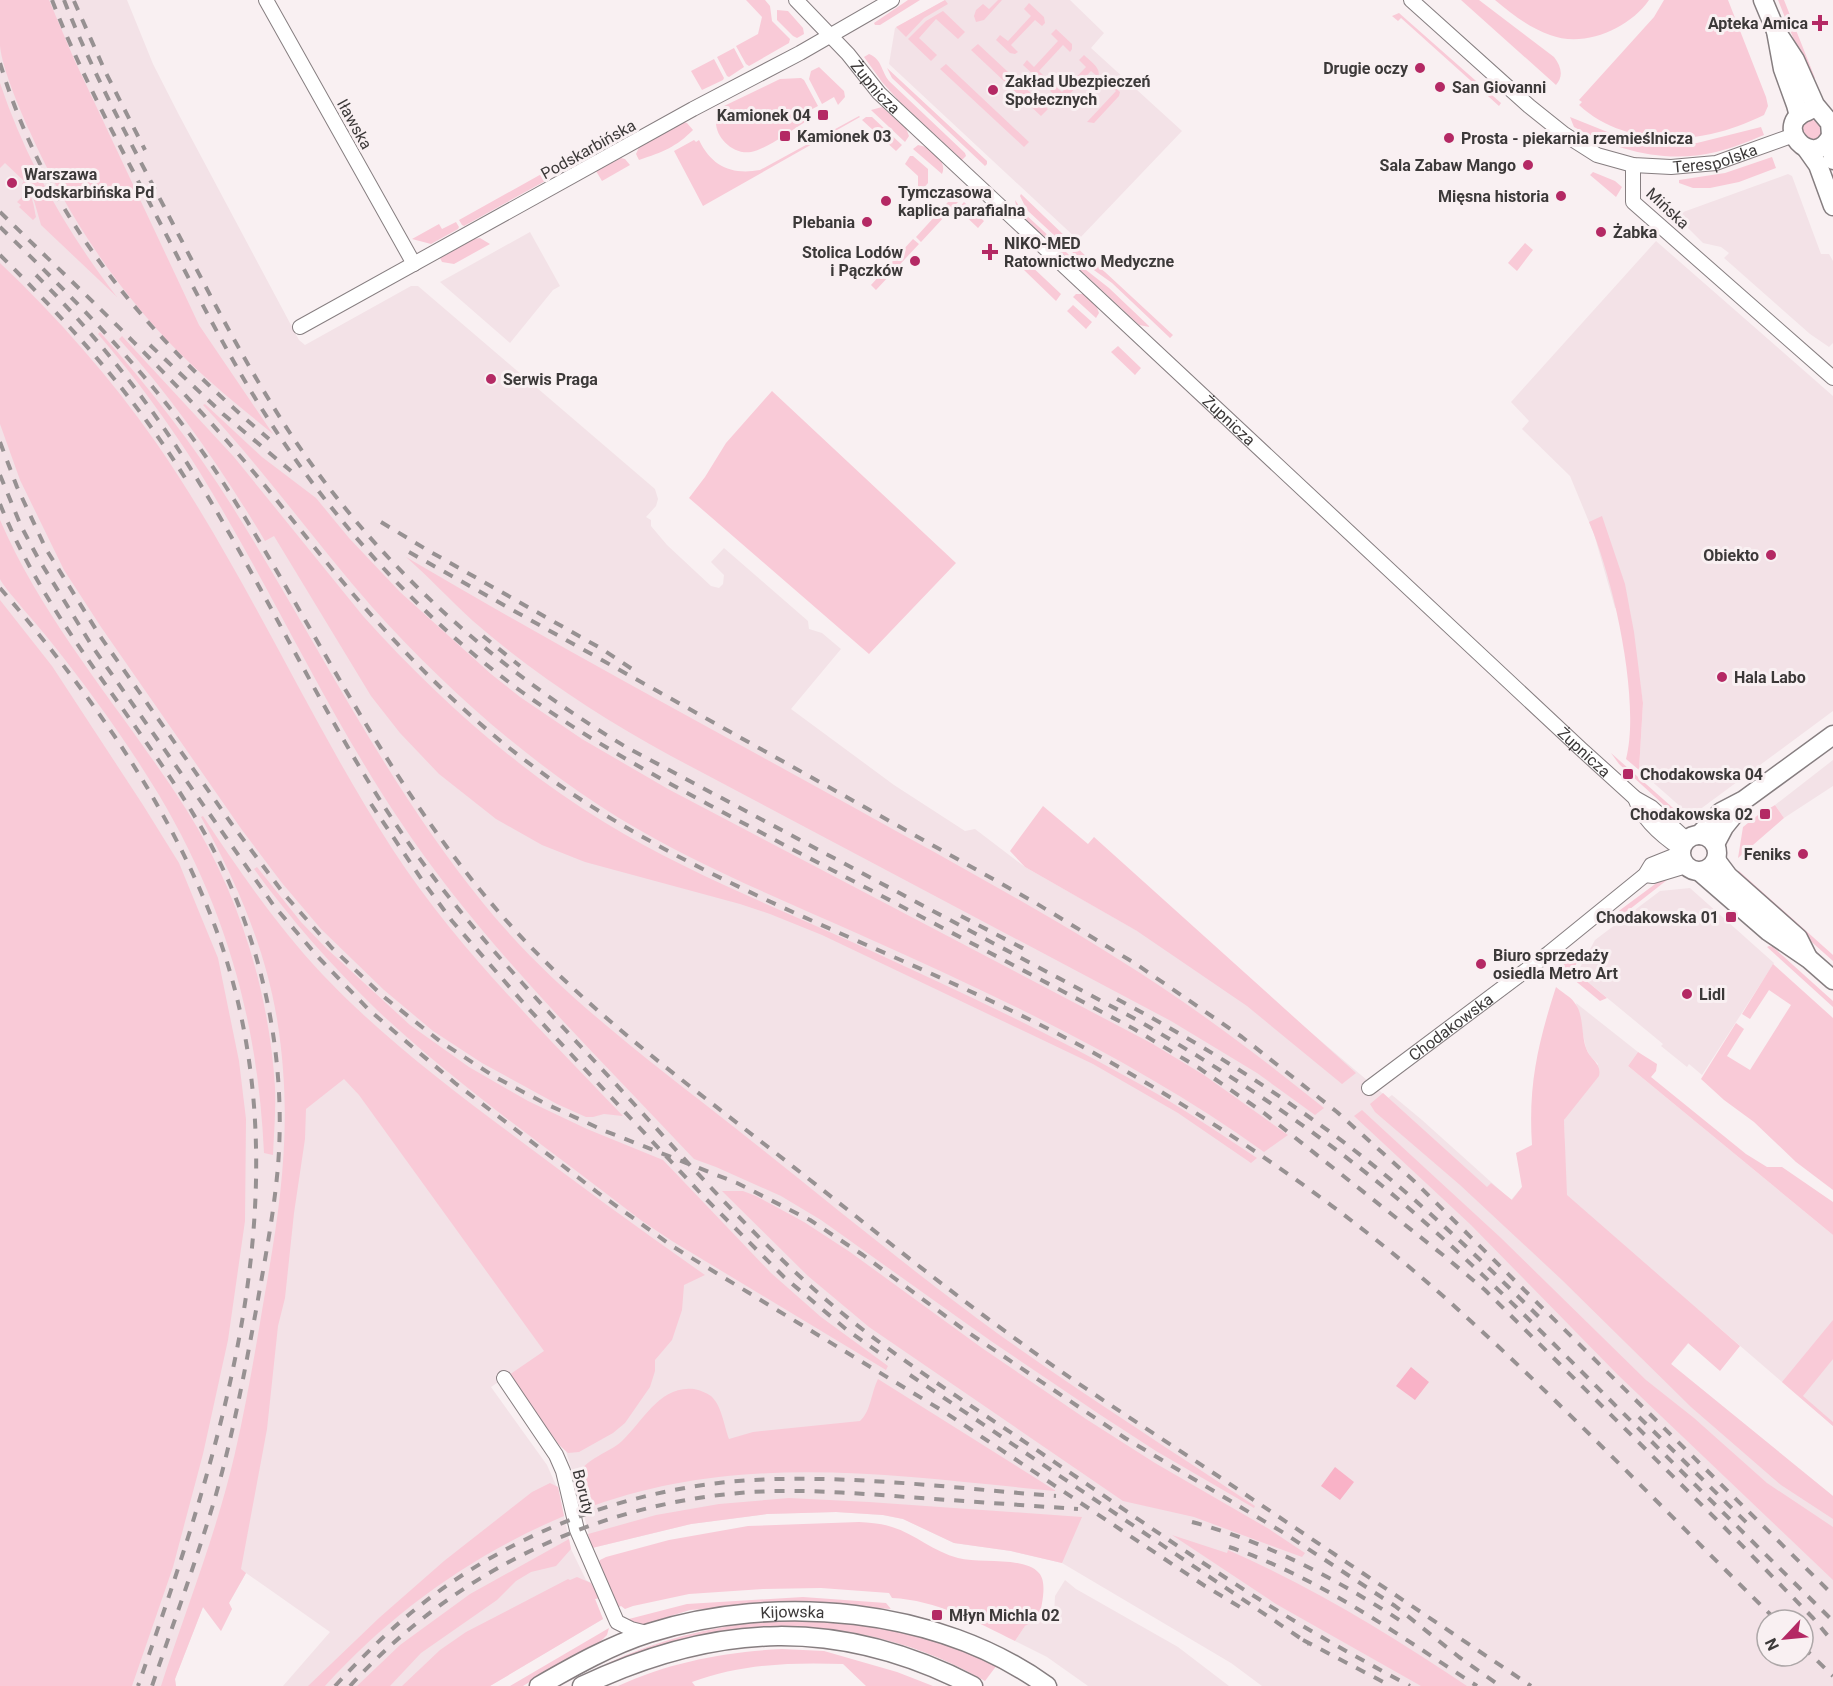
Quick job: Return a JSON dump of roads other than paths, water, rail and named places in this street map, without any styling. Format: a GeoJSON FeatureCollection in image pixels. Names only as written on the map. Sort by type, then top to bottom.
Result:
{"type":"FeatureCollection","features":[{"type":"Feature","properties":{"kind":"street","name":"Iławska"},"geometry":{"type":"LineString","coordinates":[[266,0],[414,264]]}},
{"type":"Feature","properties":{"kind":"street","name":"Żupnicza"},"geometry":{"type":"LineString","coordinates":[[796,0],[831,36],[879,93],[1635,798],[1651,807],[1689,852],[1768,931],[1809,958],[1833,980]]}},
{"type":"Feature","properties":{"kind":"street","name":"Podskarbińska"},"geometry":{"type":"LineString","coordinates":[[300,327],[693,109],[831,36],[892,0]]}},
{"type":"Feature","properties":{"kind":"street"},"geometry":{"type":"LineString","coordinates":[[1411,0],[1521,99],[1564,134],[1597,155],[1633,165]]}},
{"type":"Feature","properties":{"kind":"street"},"geometry":{"type":"LineString","coordinates":[[1763,0],[1776,31],[1794,58],[1812,100],[1829,123],[1833,160]]}},
{"type":"Feature","properties":{"kind":"street"},"geometry":{"type":"LineString","coordinates":[[1776,31],[1783,69],[1799,116]]}},
{"type":"Feature","properties":{"kind":"street"},"geometry":{"type":"LineString","coordinates":[[1829,123],[1810,111],[1799,116],[1794,125],[1800,142],[1818,165],[1833,207]]}},
{"type":"Feature","properties":{"kind":"street"},"geometry":{"type":"LineString","coordinates":[[1800,142],[1818,148],[1828,141],[1829,123]]}},
{"type":"Feature","properties":{"kind":"street","name":"Terespolska"},"geometry":{"type":"LineString","coordinates":[[1633,165],[1671,167],[1716,163],[1800,142]]}},
{"type":"Feature","properties":{"kind":"street","name":"Mińska"},"geometry":{"type":"LineString","coordinates":[[1633,165],[1633,202],[1833,378]]}},
{"type":"Feature","properties":{"kind":"street","name":"Chodakowska"},"geometry":{"type":"LineString","coordinates":[[1369,1088],[1549,953],[1645,875],[1651,865],[1689,852],[1721,812],[1744,800],[1833,735]]}},
{"type":"Feature","properties":{"kind":"street","name":"Chodakowska"},"geometry":{"type":"LineString","coordinates":[[1716,852],[1724,827],[1744,800]]}},
{"type":"Feature","properties":{"kind":"street","name":"Żupnicza"},"geometry":{"type":"LineString","coordinates":[[1689,852],[1708,837],[1728,876],[1798,938],[1809,958]]}},
{"type":"Feature","properties":{"kind":"street"},"geometry":{"type":"LineString","coordinates":[[1689,852],[1710,868],[1716,852]]}},
{"type":"Feature","properties":{"kind":"street","name":"Boruty"},"geometry":{"type":"LineString","coordinates":[[504,1378],[556,1455],[563,1471],[577,1530],[617,1622]]}},
{"type":"Feature","properties":{"kind":"street","name":"Kijowska"},"geometry":{"type":"LineString","coordinates":[[538,1686],[603,1652],[648,1633],[697,1620],[754,1614],[806,1612],[856,1615],[940,1633],[985,1650],[1035,1683]]}},
{"type":"Feature","properties":{"kind":"street"},"geometry":{"type":"LineString","coordinates":[[603,1652],[615,1633],[617,1622],[631,1629],[648,1633]]}},
{"type":"Feature","properties":{"kind":"street","name":"Kijowska"},"geometry":{"type":"LineString","coordinates":[[582,1686],[661,1654],[734,1638],[773,1635],[825,1637],[875,1648],[918,1662],[973,1686]]}},
{"type":"Feature","properties":{"kind":"railway"},"geometry":{"type":"LineString","coordinates":[[52,0],[75,56],[115,137],[214,327],[261,408],[303,470],[358,540],[388,574],[453,636],[522,692],[620,755],[790,848],[1134,1029],[1199,1068],[1264,1113],[1485,1290],[1723,1526],[1813,1618],[1833,1642]]}},
{"type":"Feature","properties":{"kind":"railway"},"geometry":{"type":"LineString","coordinates":[[64,0],[88,57],[130,141],[229,330],[274,408],[324,481],[360,526],[440,609],[529,682],[626,747],[1139,1021],[1232,1078],[1352,1161],[1474,1267],[1833,1621]]}},
{"type":"Feature","properties":{"kind":"railway"},"geometry":{"type":"LineString","coordinates":[[74,1],[105,71],[145,150]]}},
{"type":"Feature","properties":{"kind":"railway"},"geometry":{"type":"LineString","coordinates":[[0,63],[20,120],[45,173],[73,223],[106,270],[142,315],[182,358],[269,439]]}},
{"type":"Feature","properties":{"kind":"railway"},"geometry":{"type":"LineString","coordinates":[[0,212],[116,324],[200,411],[359,601],[400,646],[442,689],[510,749],[602,813],[673,854],[821,925],[1045,1027],[1163,1093],[1297,1180],[1382,1245],[1463,1314],[1582,1427],[1764,1608]]}},
{"type":"Feature","properties":{"kind":"railway"},"geometry":{"type":"LineString","coordinates":[[0,227],[121,350],[202,451],[260,543],[394,770],[470,878],[545,961],[647,1052],[901,1252],[1038,1355],[1531,1686]]}},
{"type":"Feature","properties":{"kind":"railway"},"geometry":{"type":"LineString","coordinates":[[0,255],[53,309],[126,394],[170,454],[190,486]]}},
{"type":"Feature","properties":{"kind":"railway"},"geometry":{"type":"LineString","coordinates":[[36,275],[110,357],[176,446],[236,545],[348,747],[378,797],[431,875],[525,986],[732,1210],[787,1265],[843,1314],[927,1376],[1245,1590],[1325,1639],[1410,1686]]}},
{"type":"Feature","properties":{"kind":"railway"},"geometry":{"type":"LineString","coordinates":[[150,345],[223,414],[291,471]]}},
{"type":"Feature","properties":{"kind":"railway"},"geometry":{"type":"LineString","coordinates":[[0,442],[17,487],[46,549],[100,636],[231,823],[284,894],[332,948],[384,997],[441,1042],[495,1077],[546,1104],[605,1131],[737,1183],[810,1220],[863,1255],[963,1329],[1125,1438],[1284,1533],[1395,1606],[1496,1683]]}},
{"type":"Feature","properties":{"kind":"railway"},"geometry":{"type":"LineString","coordinates":[[0,475],[21,526],[38,558],[92,646],[274,906],[319,958],[369,1010],[455,1083],[597,1192],[672,1246],[946,1413],[1205,1586],[1245,1610]]}},
{"type":"Feature","properties":{"kind":"railway"},"geometry":{"type":"LineString","coordinates":[[0,504],[20,549],[44,591],[180,792],[225,872],[255,953],[274,1038],[280,1123],[278,1166],[269,1236],[252,1329],[233,1426],[215,1498],[152,1686]]}},
{"type":"Feature","properties":{"kind":"railway"},"geometry":{"type":"LineString","coordinates":[[381,522],[602,649],[638,673]]}},
{"type":"Feature","properties":{"kind":"railway"},"geometry":{"type":"LineString","coordinates":[[409,552],[1034,902],[1136,964],[1242,1037],[1337,1112],[1414,1181],[1833,1595]]}},
{"type":"Feature","properties":{"kind":"railway"},"geometry":{"type":"LineString","coordinates":[[0,588],[61,662],[118,741],[144,782],[190,867],[209,911],[239,1008],[254,1106],[255,1204],[245,1302],[226,1400],[200,1497],[138,1686]]}},
{"type":"Feature","properties":{"kind":"railway"},"geometry":{"type":"LineString","coordinates":[[483,636],[520,666]]}},
{"type":"Feature","properties":{"kind":"railway"},"geometry":{"type":"LineString","coordinates":[[371,804],[452,921],[527,1007],[705,1198],[784,1277],[847,1330],[888,1359]]}},
{"type":"Feature","properties":{"kind":"railway"},"geometry":{"type":"LineString","coordinates":[[961,916],[1030,952]]}},
{"type":"Feature","properties":{"kind":"railway"},"geometry":{"type":"LineString","coordinates":[[1117,999],[1245,1074],[1349,1146],[1433,1216],[1539,1317]]}},
{"type":"Feature","properties":{"kind":"railway"},"geometry":{"type":"LineString","coordinates":[[910,1375],[1309,1644]]}},
{"type":"Feature","properties":{"kind":"railway"},"geometry":{"type":"LineString","coordinates":[[1639,1417],[1748,1524]]}},
{"type":"Feature","properties":{"kind":"railway"},"geometry":{"type":"LineString","coordinates":[[335,1686],[396,1626],[457,1579],[498,1554],[542,1532],[634,1499],[682,1488],[779,1479],[883,1482],[1056,1496]]}},
{"type":"Feature","properties":{"kind":"railway"},"geometry":{"type":"LineString","coordinates":[[350,1686],[391,1645],[435,1609],[482,1577],[532,1550],[585,1528],[639,1510],[695,1499],[752,1492],[790,1491],[1078,1509]]}},
{"type":"Feature","properties":{"kind":"railway"},"geometry":{"type":"LineString","coordinates":[[1192,1522],[1277,1552],[1356,1593],[1407,1625]]}},
{"type":"Feature","properties":{"kind":"railway"},"geometry":{"type":"LineString","coordinates":[[1229,1547],[1262,1559],[1326,1591],[1477,1686]]}},
{"type":"Feature","properties":{"kind":"railway"},"geometry":{"type":"LineString","coordinates":[[1303,1640],[1391,1686]]}},
{"type":"Feature","properties":{"kind":"railway"},"geometry":{"type":"LineString","coordinates":[[1815,1659],[1833,1676]]}},
{"type":"Feature","properties":{"kind":"place","name":"Apteka Amica"},"geometry":{"type":"Point","coordinates":[1820,23]}},
{"type":"Feature","properties":{"kind":"place","name":"Drugie oczy"},"geometry":{"type":"Point","coordinates":[1420,68]}},
{"type":"Feature","properties":{"kind":"place","name":"San Giovanni"},"geometry":{"type":"Point","coordinates":[1440,87]}},
{"type":"Feature","properties":{"kind":"place","name":"Zakład Ubezpieczeń Społecznych"},"geometry":{"type":"Point","coordinates":[993,90]}},
{"type":"Feature","properties":{"kind":"place","name":"Kamionek 04"},"geometry":{"type":"Point","coordinates":[823,115]}},
{"type":"Feature","properties":{"kind":"place","name":"Kamionek 03"},"geometry":{"type":"Point","coordinates":[785,136]}},
{"type":"Feature","properties":{"kind":"place","name":"Prosta - piekarnia rzemieślnicza"},"geometry":{"type":"Point","coordinates":[1449,138]}},
{"type":"Feature","properties":{"kind":"place","name":"Sala Zabaw Mango"},"geometry":{"type":"Point","coordinates":[1528,165]}},
{"type":"Feature","properties":{"kind":"place","name":"Warszawa Podskarbińska Pd"},"geometry":{"type":"Point","coordinates":[12,183]}},
{"type":"Feature","properties":{"kind":"place","name":"Mięsna historia"},"geometry":{"type":"Point","coordinates":[1561,196]}},
{"type":"Feature","properties":{"kind":"place","name":"Tymczasowa kaplica parafialna"},"geometry":{"type":"Point","coordinates":[886,201]}},
{"type":"Feature","properties":{"kind":"place","name":"Plebania"},"geometry":{"type":"Point","coordinates":[867,222]}},
{"type":"Feature","properties":{"kind":"place","name":"Żabka"},"geometry":{"type":"Point","coordinates":[1601,232]}},
{"type":"Feature","properties":{"kind":"place","name":"NIKO-MED Ratownictwo Medyczne"},"geometry":{"type":"Point","coordinates":[990,252]}},
{"type":"Feature","properties":{"kind":"place","name":"Stolica Lodów i Pączków"},"geometry":{"type":"Point","coordinates":[915,261]}},
{"type":"Feature","properties":{"kind":"place","name":"Serwis Praga"},"geometry":{"type":"Point","coordinates":[491,379]}},
{"type":"Feature","properties":{"kind":"place","name":"Obiekto"},"geometry":{"type":"Point","coordinates":[1771,555]}},
{"type":"Feature","properties":{"kind":"place","name":"Hala Labo"},"geometry":{"type":"Point","coordinates":[1722,677]}},
{"type":"Feature","properties":{"kind":"place","name":"Chodakowska 04"},"geometry":{"type":"Point","coordinates":[1628,774]}},
{"type":"Feature","properties":{"kind":"place","name":"Chodakowska 02"},"geometry":{"type":"Point","coordinates":[1765,814]}},
{"type":"Feature","properties":{"kind":"place","name":"Feniks"},"geometry":{"type":"Point","coordinates":[1803,854]}},
{"type":"Feature","properties":{"kind":"place","name":"Chodakowska 01"},"geometry":{"type":"Point","coordinates":[1731,917]}},
{"type":"Feature","properties":{"kind":"place","name":"Biuro sprzedaży osiedla Metro Art"},"geometry":{"type":"Point","coordinates":[1481,964]}},
{"type":"Feature","properties":{"kind":"place","name":"Lidl"},"geometry":{"type":"Point","coordinates":[1687,994]}},
{"type":"Feature","properties":{"kind":"place","name":"Młyn Michla 02"},"geometry":{"type":"Point","coordinates":[937,1615]}}]}
